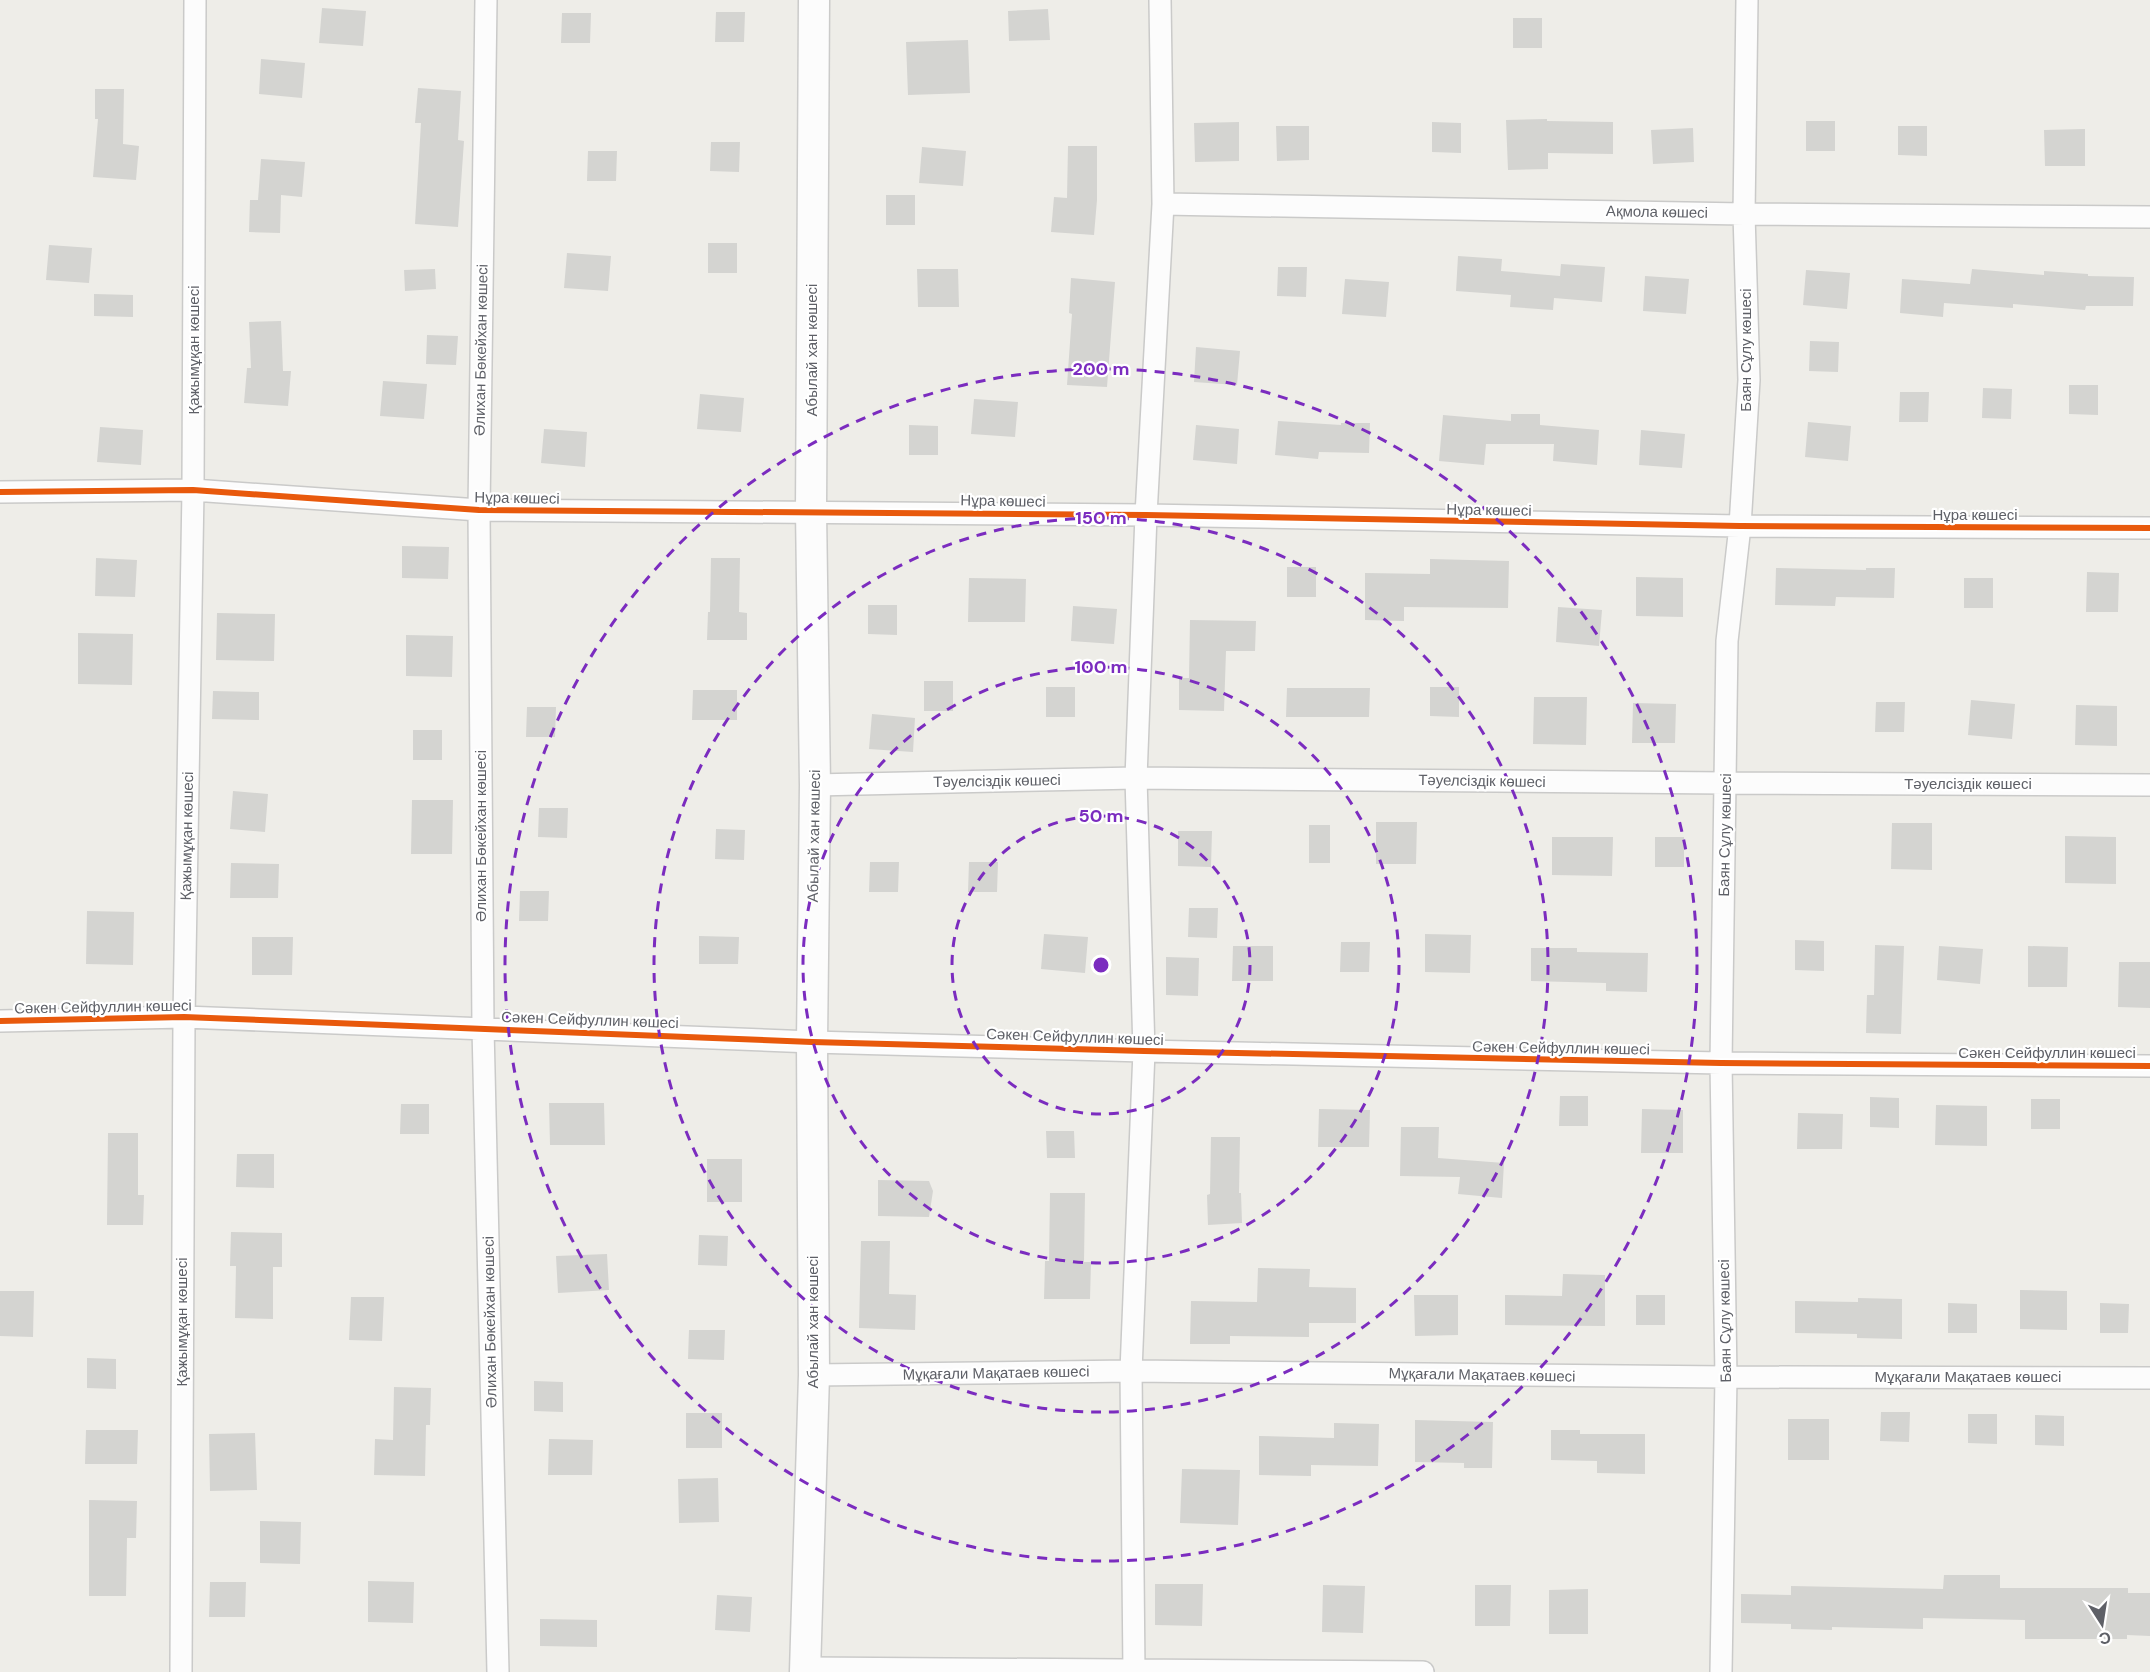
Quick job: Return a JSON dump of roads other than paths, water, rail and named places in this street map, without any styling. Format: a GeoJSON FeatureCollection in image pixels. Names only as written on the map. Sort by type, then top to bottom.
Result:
{"type":"FeatureCollection","features":[{"type":"Feature","properties":{"kind":"street","name":"Қажымұқан көшесі"},"geometry":{"type":"LineString","coordinates":[[181,1672],[184,1017],[193,490],[195,0]]}},
{"type":"Feature","properties":{"kind":"street","name":"Әлихан Бөкейхан көшесі"},"geometry":{"type":"LineString","coordinates":[[486,0],[479,510],[483,1028],[498,1672]]}},
{"type":"Feature","properties":{"kind":"street","name":"Абылай хан көшесі"},"geometry":{"type":"LineString","coordinates":[[805,1670],[814,1375],[812,1042],[815,785],[811,512],[814,0]]}},
{"type":"Feature","properties":{"kind":"street"},"geometry":{"type":"LineString","coordinates":[[1134,1671],[1131,1371],[1144,1051],[1136,778],[1146,515],[1163,204],[1160,0]]}},
{"type":"Feature","properties":{"kind":"street","name":"Баян Сұлу көшесі"},"geometry":{"type":"LineString","coordinates":[[1721,1672],[1726,1377],[1721,1063],[1727,641],[1740,526],[1749,380],[1744,213],[1747,0]]}},
{"type":"Feature","properties":{"kind":"street","name":"Ақмола көшесі"},"geometry":{"type":"LineString","coordinates":[[1163,204],[2150,217]]}},
{"type":"Feature","properties":{"kind":"street","name":"Нұра көшесі"},"geometry":{"type":"LineString","coordinates":[[0,492],[193,490],[479,510],[1146,515],[1740,526],[2150,528]]}},
{"type":"Feature","properties":{"kind":"street","name":"Тәуелсіздік көшесі"},"geometry":{"type":"LineString","coordinates":[[815,785],[1136,778],[2150,785]]}},
{"type":"Feature","properties":{"kind":"street","name":"Сәкен Сейфуллин көшесі"},"geometry":{"type":"LineString","coordinates":[[0,1021],[184,1017],[812,1042],[1144,1051],[1721,1063],[2150,1066]]}},
{"type":"Feature","properties":{"kind":"street","name":"Мұқағали Мақатаев көшесі"},"geometry":{"type":"LineString","coordinates":[[814,1375],[1131,1371],[1726,1377],[2150,1378]]}},
{"type":"Feature","properties":{"kind":"street"},"geometry":{"type":"LineString","coordinates":[[805,1670],[1423,1672]]}}]}
